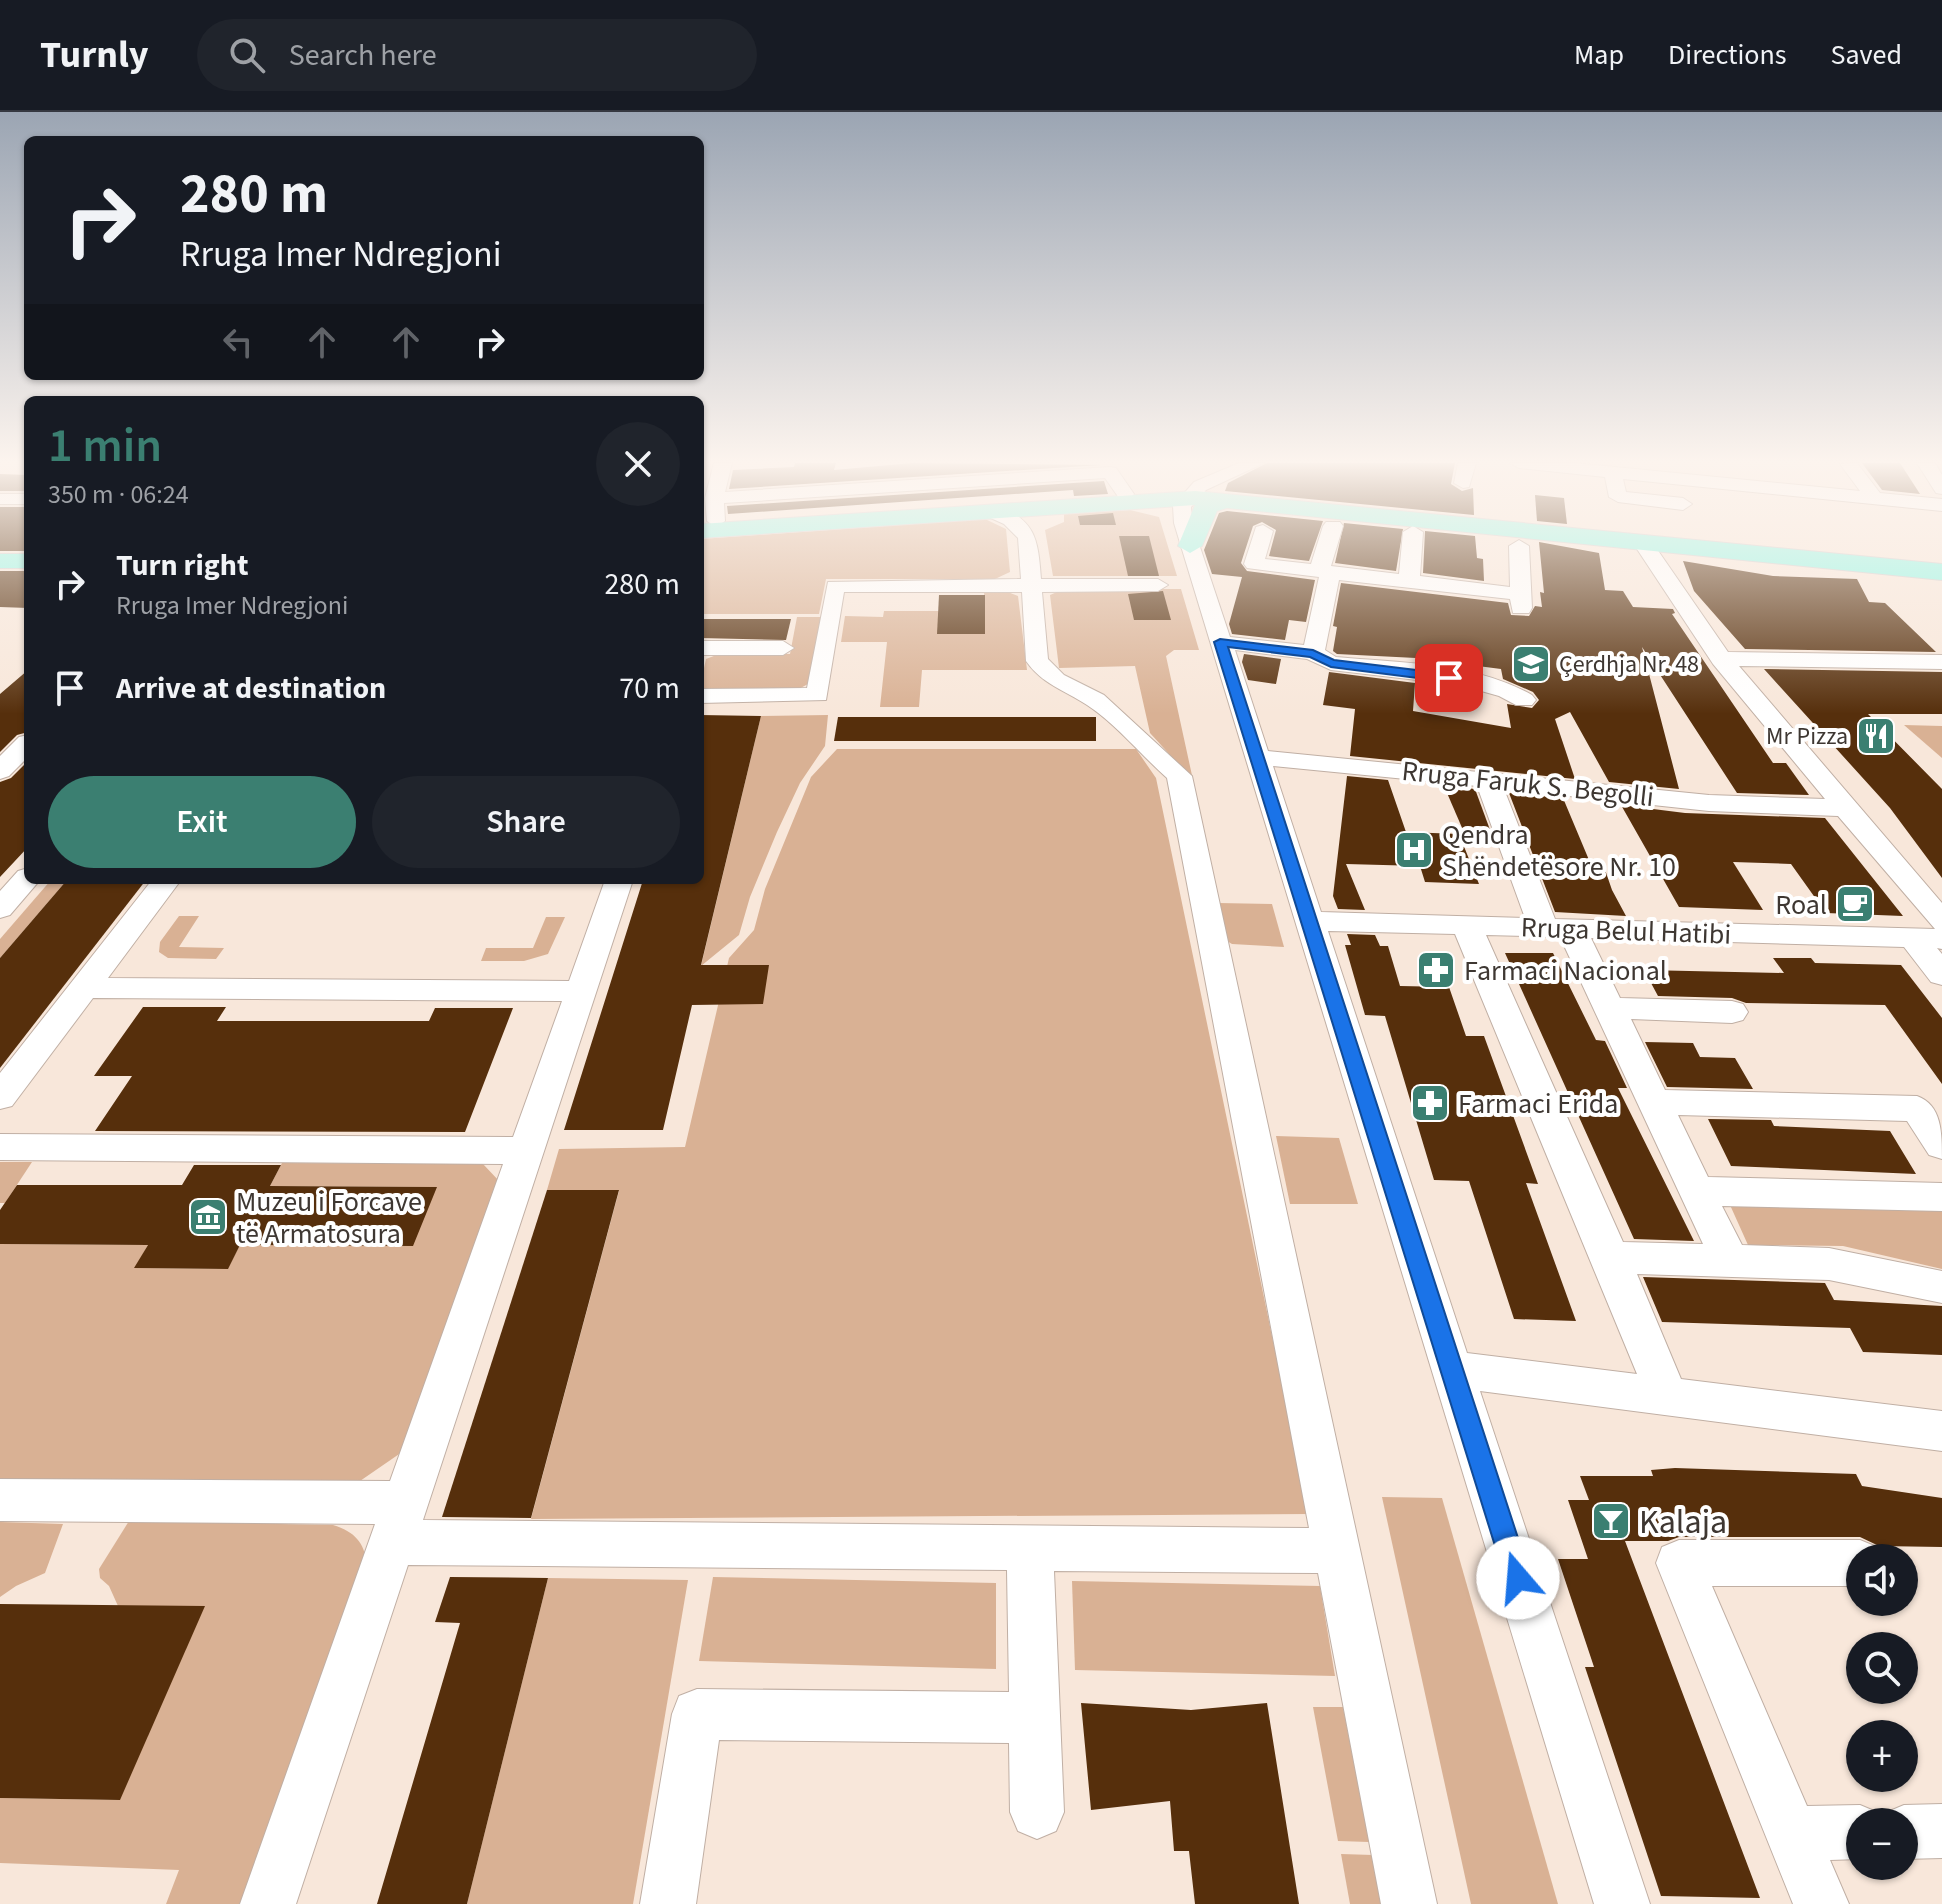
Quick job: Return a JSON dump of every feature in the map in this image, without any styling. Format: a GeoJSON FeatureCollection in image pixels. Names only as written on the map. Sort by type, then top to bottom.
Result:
{"type":"FeatureCollection","features":[{"type":"Feature","properties":{"kind":"main road"},"geometry":{"type":"LineString","coordinates":[[1680,547],[1942,572]]}},
{"type":"Feature","properties":{"kind":"main road"},"geometry":{"type":"LineString","coordinates":[[1747,547],[1942,565]]}},
{"type":"Feature","properties":{"kind":"main road"},"geometry":{"type":"LineString","coordinates":[[0,561],[24,561]]}},
{"type":"Feature","properties":{"kind":"main road"},"geometry":{"type":"LineString","coordinates":[[0,571],[24,571]]}},
{"type":"Feature","properties":{"kind":"street"},"geometry":{"type":"LineString","coordinates":[[1029,547],[1037,661],[1044,672],[1096,700],[1179,776],[1409,1904]]}},
{"type":"Feature","properties":{"kind":"street"},"geometry":{"type":"LineString","coordinates":[[1190,547],[1622,1904]]}},
{"type":"Feature","properties":{"kind":"street"},"geometry":{"type":"LineString","coordinates":[[1259,547],[1254,564],[1409,581],[1521,601],[1519,547]]}},
{"type":"Feature","properties":{"kind":"street"},"geometry":{"type":"LineString","coordinates":[[1313,653],[1329,547]]}},
{"type":"Feature","properties":{"kind":"street"},"geometry":{"type":"LineString","coordinates":[[1409,581],[1412,547]]}},
{"type":"Feature","properties":{"kind":"street"},"geometry":{"type":"LineString","coordinates":[[1645,547],[1721,659],[1942,922]]}},
{"type":"Feature","properties":{"kind":"street"},"geometry":{"type":"LineString","coordinates":[[704,696],[818,695],[835,586],[1158,585]]}},
{"type":"Feature","properties":{"kind":"street"},"geometry":{"type":"LineString","coordinates":[[1220,642],[1313,653],[1331,663],[1479,682],[1511,690],[1524,700]]}},
{"type":"Feature","properties":{"kind":"street"},"geometry":{"type":"LineString","coordinates":[[704,648],[783,648]]}},
{"type":"Feature","properties":{"kind":"street"},"geometry":{"type":"LineString","coordinates":[[1721,659],[1942,662]]}},
{"type":"Feature","properties":{"kind":"street"},"geometry":{"type":"LineString","coordinates":[[0,771],[24,746]]}},
{"type":"Feature","properties":{"kind":"street","name":"Rruga Faruk S. Begolli"},"geometry":{"type":"LineString","coordinates":[[1256,758],[1320,761],[1709,803],[1847,808]]}},
{"type":"Feature","properties":{"kind":"street"},"geometry":{"type":"LineString","coordinates":[[1488,780],[1557,928],[1609,1008],[1730,1261]]}},
{"type":"Feature","properties":{"kind":"street"},"geometry":{"type":"LineString","coordinates":[[0,909],[24,882]]}},
{"type":"Feature","properties":{"kind":"street"},"geometry":{"type":"LineString","coordinates":[[0,1097],[164,884]]}},
{"type":"Feature","properties":{"kind":"street"},"geometry":{"type":"LineString","coordinates":[[268,1904],[618,884]]}},
{"type":"Feature","properties":{"kind":"street","name":"Rruga Belul Hatibi"},"geometry":{"type":"LineString","coordinates":[[1309,921],[1927,939]]}},
{"type":"Feature","properties":{"kind":"street"},"geometry":{"type":"LineString","coordinates":[[1466,925],[1611,1257],[1668,1398]]}},
{"type":"Feature","properties":{"kind":"street"},"geometry":{"type":"LineString","coordinates":[[1927,939],[1942,975]]}},
{"type":"Feature","properties":{"kind":"street"},"geometry":{"type":"LineString","coordinates":[[83,988],[581,991]]}},
{"type":"Feature","properties":{"kind":"street"},"geometry":{"type":"LineString","coordinates":[[1609,1008],[1732,1012]]}},
{"type":"Feature","properties":{"kind":"street"},"geometry":{"type":"LineString","coordinates":[[1654,1102],[1917,1109],[1942,1146]]}},
{"type":"Feature","properties":{"kind":"street"},"geometry":{"type":"LineString","coordinates":[[0,1147],[526,1151]]}},
{"type":"Feature","properties":{"kind":"street"},"geometry":{"type":"LineString","coordinates":[[1697,1191],[1942,1197]]}},
{"type":"Feature","properties":{"kind":"street"},"geometry":{"type":"LineString","coordinates":[[1611,1257],[1829,1264],[1942,1287]]}},
{"type":"Feature","properties":{"kind":"street"},"geometry":{"type":"LineString","coordinates":[[1451,1369],[1942,1431]]}},
{"type":"Feature","properties":{"kind":"street"},"geometry":{"type":"LineString","coordinates":[[0,1500],[399,1523],[1030,1549],[1337,1551]]}},
{"type":"Feature","properties":{"kind":"street"},"geometry":{"type":"LineString","coordinates":[[1030,1549],[1037,1812]]}},
{"type":"Feature","properties":{"kind":"street"},"geometry":{"type":"LineString","coordinates":[[1821,1904],[1679,1563],[1846,1563]]}},
{"type":"Feature","properties":{"kind":"street"},"geometry":{"type":"LineString","coordinates":[[668,1904],[697,1714],[1035,1718]]}},
{"type":"Feature","properties":{"kind":"street"},"geometry":{"type":"LineString","coordinates":[[1918,1832],[1942,1831]]}},
{"type":"Feature","properties":{"kind":"street"},"geometry":{"type":"LineString","coordinates":[[1791,1833],[1846,1832]]}},
{"type":"Feature","properties":{"kind":"shaded area"},"geometry":{"type":"Polygon","coordinates":[[[704,547],[1008,547],[1010,572],[995,579],[826,579],[819,614],[704,614],[704,547]]]}},
{"type":"Feature","properties":{"kind":"shaded area"},"geometry":{"type":"Polygon","coordinates":[[[1048,547],[1168,547],[1177,576],[1053,576],[1048,547]]]}},
{"type":"Feature","properties":{"kind":"shaded area"},"geometry":{"type":"Polygon","coordinates":[[[984,589],[1000,589],[1018,596],[1027,670],[922,670],[919,707],[880,707],[887,642],[841,642],[845,616],[883,617],[884,611],[938,611],[985,633],[984,589]]]}},
{"type":"Feature","properties":{"kind":"shaded area"},"geometry":{"type":"Polygon","coordinates":[[[1064,589],[1181,589],[1199,650],[1174,650],[1166,656],[1193,780],[1150,733],[1135,666],[1059,668],[1050,595],[1064,589]]]}},
{"type":"Feature","properties":{"kind":"shaded area"},"geometry":{"type":"Polygon","coordinates":[[[797,617],[821,617],[808,684],[795,691],[709,692],[704,689],[706,659],[719,654],[790,654],[797,617]]]}},
{"type":"Feature","properties":{"kind":"shaded area"},"geometry":{"type":"Polygon","coordinates":[[[828,715],[825,746],[800,783],[777,832],[750,897],[739,935],[701,966],[761,716],[828,715]]]}},
{"type":"Feature","properties":{"kind":"shaded area"},"geometry":{"type":"Polygon","coordinates":[[[1904,725],[1942,726],[1942,758],[1904,725]]]}},
{"type":"Feature","properties":{"kind":"shaded area"},"geometry":{"type":"Polygon","coordinates":[[[837,749],[1136,749],[1156,778],[1309,1514],[531,1519],[619,1191],[547,1190],[559,1149],[685,1147],[729,958],[754,930],[765,889],[811,777],[837,749]]]}},
{"type":"Feature","properties":{"kind":"shaded area"},"geometry":{"type":"Polygon","coordinates":[[[48,884],[64,884],[0,958],[0,939],[48,884]]]}},
{"type":"Feature","properties":{"kind":"shaded area"},"geometry":{"type":"Polygon","coordinates":[[[1218,903],[1272,904],[1284,947],[1232,944],[1227,941],[1218,903]]]}},
{"type":"Feature","properties":{"kind":"shaded area"},"geometry":{"type":"Polygon","coordinates":[[[179,916],[199,916],[179,947],[224,948],[216,959],[168,958],[159,952],[160,942],[179,916]]]}},
{"type":"Feature","properties":{"kind":"shaded area"},"geometry":{"type":"Polygon","coordinates":[[[546,917],[565,917],[548,954],[524,961],[481,961],[486,948],[533,948],[546,917]]]}},
{"type":"Feature","properties":{"kind":"shaded area"},"geometry":{"type":"Polygon","coordinates":[[[1276,1136],[1339,1138],[1358,1204],[1290,1204],[1276,1136]]]}},
{"type":"Feature","properties":{"kind":"shaded area"},"geometry":{"type":"Polygon","coordinates":[[[0,1162],[32,1162],[5,1203],[0,1203],[0,1162]]]}},
{"type":"Feature","properties":{"kind":"shaded area"},"geometry":{"type":"Polygon","coordinates":[[[282,1163],[483,1164],[500,1182],[405,1450],[360,1481],[0,1479],[0,1244],[148,1245],[135,1268],[227,1269],[240,1245],[436,1187],[270,1186],[282,1163]]]}},
{"type":"Feature","properties":{"kind":"shaded area"},"geometry":{"type":"Polygon","coordinates":[[[1730,1205],[1942,1211],[1942,1269],[1843,1246],[1748,1245],[1730,1205]]]}},
{"type":"Feature","properties":{"kind":"shaded area"},"geometry":{"type":"Polygon","coordinates":[[[1382,1497],[1442,1498],[1558,1904],[1471,1904],[1382,1497]]]}},
{"type":"Feature","properties":{"kind":"shaded area"},"geometry":{"type":"Polygon","coordinates":[[[129,1521],[333,1525],[357,1539],[366,1556],[367,1564],[240,1904],[166,1904],[179,1870],[0,1863],[0,1798],[120,1800],[118,1606],[109,1586],[100,1578],[99,1569],[129,1521]]]}},
{"type":"Feature","properties":{"kind":"shaded area"},"geometry":{"type":"Polygon","coordinates":[[[0,1522],[63,1524],[45,1573],[0,1597],[0,1522]]]}},
{"type":"Feature","properties":{"kind":"shaded area"},"geometry":{"type":"Polygon","coordinates":[[[713,1577],[996,1583],[996,1669],[699,1661],[713,1577]]]}},
{"type":"Feature","properties":{"kind":"shaded area"},"geometry":{"type":"Polygon","coordinates":[[[548,1578],[688,1580],[633,1904],[467,1904],[548,1578]]]}},
{"type":"Feature","properties":{"kind":"shaded area"},"geometry":{"type":"Polygon","coordinates":[[[1072,1581],[1320,1586],[1335,1676],[1075,1670],[1072,1581]]]}},
{"type":"Feature","properties":{"kind":"shaded area"},"geometry":{"type":"Polygon","coordinates":[[[1313,1707],[1343,1707],[1369,1842],[1338,1841],[1313,1707]]]}},
{"type":"Feature","properties":{"kind":"shaded area"},"geometry":{"type":"Polygon","coordinates":[[[1341,1854],[1373,1855],[1383,1904],[1350,1904],[1341,1854]]]}},
{"type":"Feature","properties":{"kind":"building"},"geometry":{"type":"Polygon","coordinates":[[[0,547],[24,547],[24,551],[0,551],[0,547]]]}},
{"type":"Feature","properties":{"kind":"building"},"geometry":{"type":"Polygon","coordinates":[[[1121,547],[1152,547],[1159,576],[1128,576],[1121,547]]]}},
{"type":"Feature","properties":{"kind":"building"},"geometry":{"type":"Polygon","coordinates":[[[1205,547],[1246,547],[1241,563],[1247,571],[1315,580],[1306,622],[1289,620],[1285,640],[1232,634],[1229,624],[1242,577],[1212,574],[1205,547]]]}},
{"type":"Feature","properties":{"kind":"building"},"geometry":{"type":"Polygon","coordinates":[[[1272,547],[1314,547],[1309,561],[1269,556],[1272,547]]]}},
{"type":"Feature","properties":{"kind":"building"},"geometry":{"type":"Polygon","coordinates":[[[1339,547],[1400,547],[1396,571],[1335,563],[1339,547]]]}},
{"type":"Feature","properties":{"kind":"building"},"geometry":{"type":"Polygon","coordinates":[[[1424,547],[1476,547],[1477,558],[1483,559],[1484,581],[1423,573],[1424,547]]]}},
{"type":"Feature","properties":{"kind":"building"},"geometry":{"type":"Polygon","coordinates":[[[1539,547],[1564,547],[1599,553],[1605,590],[1623,591],[1633,607],[1673,609],[1675,613],[1672,614],[1773,763],[1786,763],[1809,795],[1737,793],[1642,647],[1679,789],[1609,782],[1570,712],[1555,719],[1575,779],[1350,756],[1355,709],[1323,705],[1329,672],[1415,683],[1413,711],[1511,728],[1507,704],[1532,708],[1539,700],[1533,692],[1503,679],[1501,669],[1416,658],[1337,654],[1333,651],[1337,627],[1333,626],[1341,583],[1508,603],[1511,615],[1529,616],[1535,606],[1542,607],[1540,592],[1544,593],[1539,547]]]}},
{"type":"Feature","properties":{"kind":"building"},"geometry":{"type":"Polygon","coordinates":[[[1683,561],[1773,576],[1857,579],[1869,602],[1885,603],[1936,652],[1745,649],[1694,591],[1683,561]]]}},
{"type":"Feature","properties":{"kind":"building"},"geometry":{"type":"Polygon","coordinates":[[[0,571],[24,571],[24,608],[0,607],[0,571]]]}},
{"type":"Feature","properties":{"kind":"building"},"geometry":{"type":"Polygon","coordinates":[[[1163,591],[1171,620],[1134,620],[1128,594],[1163,591]]]}},
{"type":"Feature","properties":{"kind":"building"},"geometry":{"type":"Polygon","coordinates":[[[939,595],[985,595],[985,634],[937,634],[939,595]]]}},
{"type":"Feature","properties":{"kind":"building"},"geometry":{"type":"Polygon","coordinates":[[[704,619],[791,619],[786,640],[704,638],[704,619]]]}},
{"type":"Feature","properties":{"kind":"building"},"geometry":{"type":"Polygon","coordinates":[[[1244,654],[1281,659],[1276,684],[1248,680],[1242,662],[1244,654]]]}},
{"type":"Feature","properties":{"kind":"building"},"geometry":{"type":"Polygon","coordinates":[[[1764,669],[1942,672],[1942,714],[1868,714],[1942,789],[1942,878],[1890,808],[1764,669]]]}},
{"type":"Feature","properties":{"kind":"building"},"geometry":{"type":"Polygon","coordinates":[[[24,673],[24,733],[17,735],[0,752],[0,694],[24,673]]]}},
{"type":"Feature","properties":{"kind":"building"},"geometry":{"type":"Polygon","coordinates":[[[704,715],[761,716],[701,965],[769,965],[763,1004],[692,1005],[663,1130],[564,1130],[642,884],[704,884],[704,715]]]}},
{"type":"Feature","properties":{"kind":"building"},"geometry":{"type":"Polygon","coordinates":[[[838,717],[1096,717],[1096,741],[834,741],[838,717]]]}},
{"type":"Feature","properties":{"kind":"building"},"geometry":{"type":"Polygon","coordinates":[[[24,765],[24,851],[0,877],[0,782],[11,778],[24,765]]]}},
{"type":"Feature","properties":{"kind":"building","name":"Qendra Shëndetësore Nr. 10"},"geometry":{"type":"Polygon","coordinates":[[[1347,776],[1388,780],[1406,832],[1459,834],[1479,884],[1425,882],[1420,866],[1346,864],[1365,910],[1338,909],[1333,896],[1347,776]]]}},
{"type":"Feature","properties":{"kind":"building"},"geometry":{"type":"Polygon","coordinates":[[[1444,786],[1475,789],[1493,838],[1466,837],[1444,786]]]}},
{"type":"Feature","properties":{"kind":"building"},"geometry":{"type":"Polygon","coordinates":[[[1509,793],[1563,798],[1589,860],[1602,861],[1612,890],[1626,916],[1555,912],[1509,793]]]}},
{"type":"Feature","properties":{"kind":"building"},"geometry":{"type":"Polygon","coordinates":[[[1621,805],[1685,813],[1825,818],[1903,916],[1826,913],[1791,864],[1733,862],[1763,910],[1679,907],[1621,805]]]}},
{"type":"Feature","properties":{"kind":"building"},"geometry":{"type":"Polygon","coordinates":[[[64,884],[143,884],[0,1068],[0,958],[64,884]]]}},
{"type":"Feature","properties":{"kind":"building"},"geometry":{"type":"Polygon","coordinates":[[[1347,934],[1375,935],[1380,946],[1388,946],[1400,986],[1449,987],[1466,1036],[1484,1036],[1538,1184],[1526,1183],[1576,1321],[1514,1319],[1469,1181],[1434,1180],[1385,1016],[1365,1015],[1345,945],[1351,945],[1347,934]]]}},
{"type":"Feature","properties":{"kind":"building"},"geometry":{"type":"Polygon","coordinates":[[[1505,953],[1553,953],[1596,1040],[1605,1041],[1627,1088],[1618,1088],[1694,1241],[1634,1239],[1505,953]]]}},
{"type":"Feature","properties":{"kind":"building"},"geometry":{"type":"Polygon","coordinates":[[[1773,958],[1811,958],[1815,963],[1901,965],[1942,1018],[1942,1084],[1885,1005],[1746,1003],[1732,998],[1658,996],[1644,970],[1784,973],[1773,958]]]}},
{"type":"Feature","properties":{"kind":"building"},"geometry":{"type":"Polygon","coordinates":[[[143,1007],[226,1007],[217,1021],[429,1021],[435,1008],[513,1008],[465,1132],[95,1131],[132,1076],[94,1076],[143,1007]]]}},
{"type":"Feature","properties":{"kind":"building"},"geometry":{"type":"Polygon","coordinates":[[[1645,1042],[1693,1043],[1700,1057],[1735,1058],[1753,1089],[1667,1087],[1645,1042]]]}},
{"type":"Feature","properties":{"kind":"building"},"geometry":{"type":"Polygon","coordinates":[[[1708,1119],[1771,1120],[1774,1126],[1890,1131],[1916,1174],[1731,1166],[1708,1119]]]}},
{"type":"Feature","properties":{"kind":"building"},"geometry":{"type":"Polygon","coordinates":[[[194,1165],[281,1165],[270,1186],[437,1187],[413,1246],[240,1245],[228,1269],[134,1268],[148,1245],[0,1244],[0,1210],[17,1185],[182,1185],[194,1165]]]}},
{"type":"Feature","properties":{"kind":"building"},"geometry":{"type":"Polygon","coordinates":[[[547,1190],[619,1190],[531,1518],[442,1517],[547,1190]]]}},
{"type":"Feature","properties":{"kind":"building"},"geometry":{"type":"Polygon","coordinates":[[[1643,1277],[1825,1283],[1834,1300],[1942,1306],[1942,1355],[1863,1352],[1850,1328],[1662,1322],[1643,1277]]]}},
{"type":"Feature","properties":{"kind":"building"},"geometry":{"type":"Polygon","coordinates":[[[1675,1468],[1856,1474],[1862,1486],[1942,1498],[1942,1547],[1875,1544],[1860,1537],[1679,1537],[1668,1541],[1625,1541],[1760,1898],[1661,1896],[1585,1667],[1594,1667],[1558,1559],[1588,1559],[1568,1500],[1589,1500],[1580,1476],[1653,1476],[1651,1470],[1675,1468]]]}},
{"type":"Feature","properties":{"kind":"building"},"geometry":{"type":"Polygon","coordinates":[[[450,1577],[548,1578],[467,1904],[377,1904],[460,1623],[435,1622],[450,1577]]]}},
{"type":"Feature","properties":{"kind":"building"},"geometry":{"type":"Polygon","coordinates":[[[0,1604],[205,1606],[120,1800],[0,1798],[0,1604]]]}},
{"type":"Feature","properties":{"kind":"building"},"geometry":{"type":"Polygon","coordinates":[[[1081,1703],[1191,1710],[1267,1703],[1299,1904],[1195,1904],[1189,1851],[1174,1851],[1170,1801],[1091,1810],[1081,1703]]]}},
{"type":"Feature","properties":{"kind":"place","name":"Çerdhja Nr. 48"},"geometry":{"type":"Point","coordinates":[1531,664]}},
{"type":"Feature","properties":{"kind":"place","name":"Mr Pizza"},"geometry":{"type":"Point","coordinates":[1876,736]}},
{"type":"Feature","properties":{"kind":"place","name":"Qendra Shëndetësore Nr. 10"},"geometry":{"type":"Point","coordinates":[1414,850]}},
{"type":"Feature","properties":{"kind":"place","name":"Roal"},"geometry":{"type":"Point","coordinates":[1855,904]}},
{"type":"Feature","properties":{"kind":"place","name":"Farmaci Nacional"},"geometry":{"type":"Point","coordinates":[1436,970]}},
{"type":"Feature","properties":{"kind":"place","name":"Farmaci Erida"},"geometry":{"type":"Point","coordinates":[1430,1103]}},
{"type":"Feature","properties":{"kind":"place","name":"Muzeu i Forcave të Armatosura"},"geometry":{"type":"Point","coordinates":[208,1217]}},
{"type":"Feature","properties":{"kind":"place","name":"Kalaja"},"geometry":{"type":"Point","coordinates":[1611,1521]}},
{"type":"Feature","properties":{"kind":"route"},"geometry":{"type":"LineString","coordinates":[[1449,678],[1331,663],[1313,653],[1220,642],[1518,1578]]}}]}
